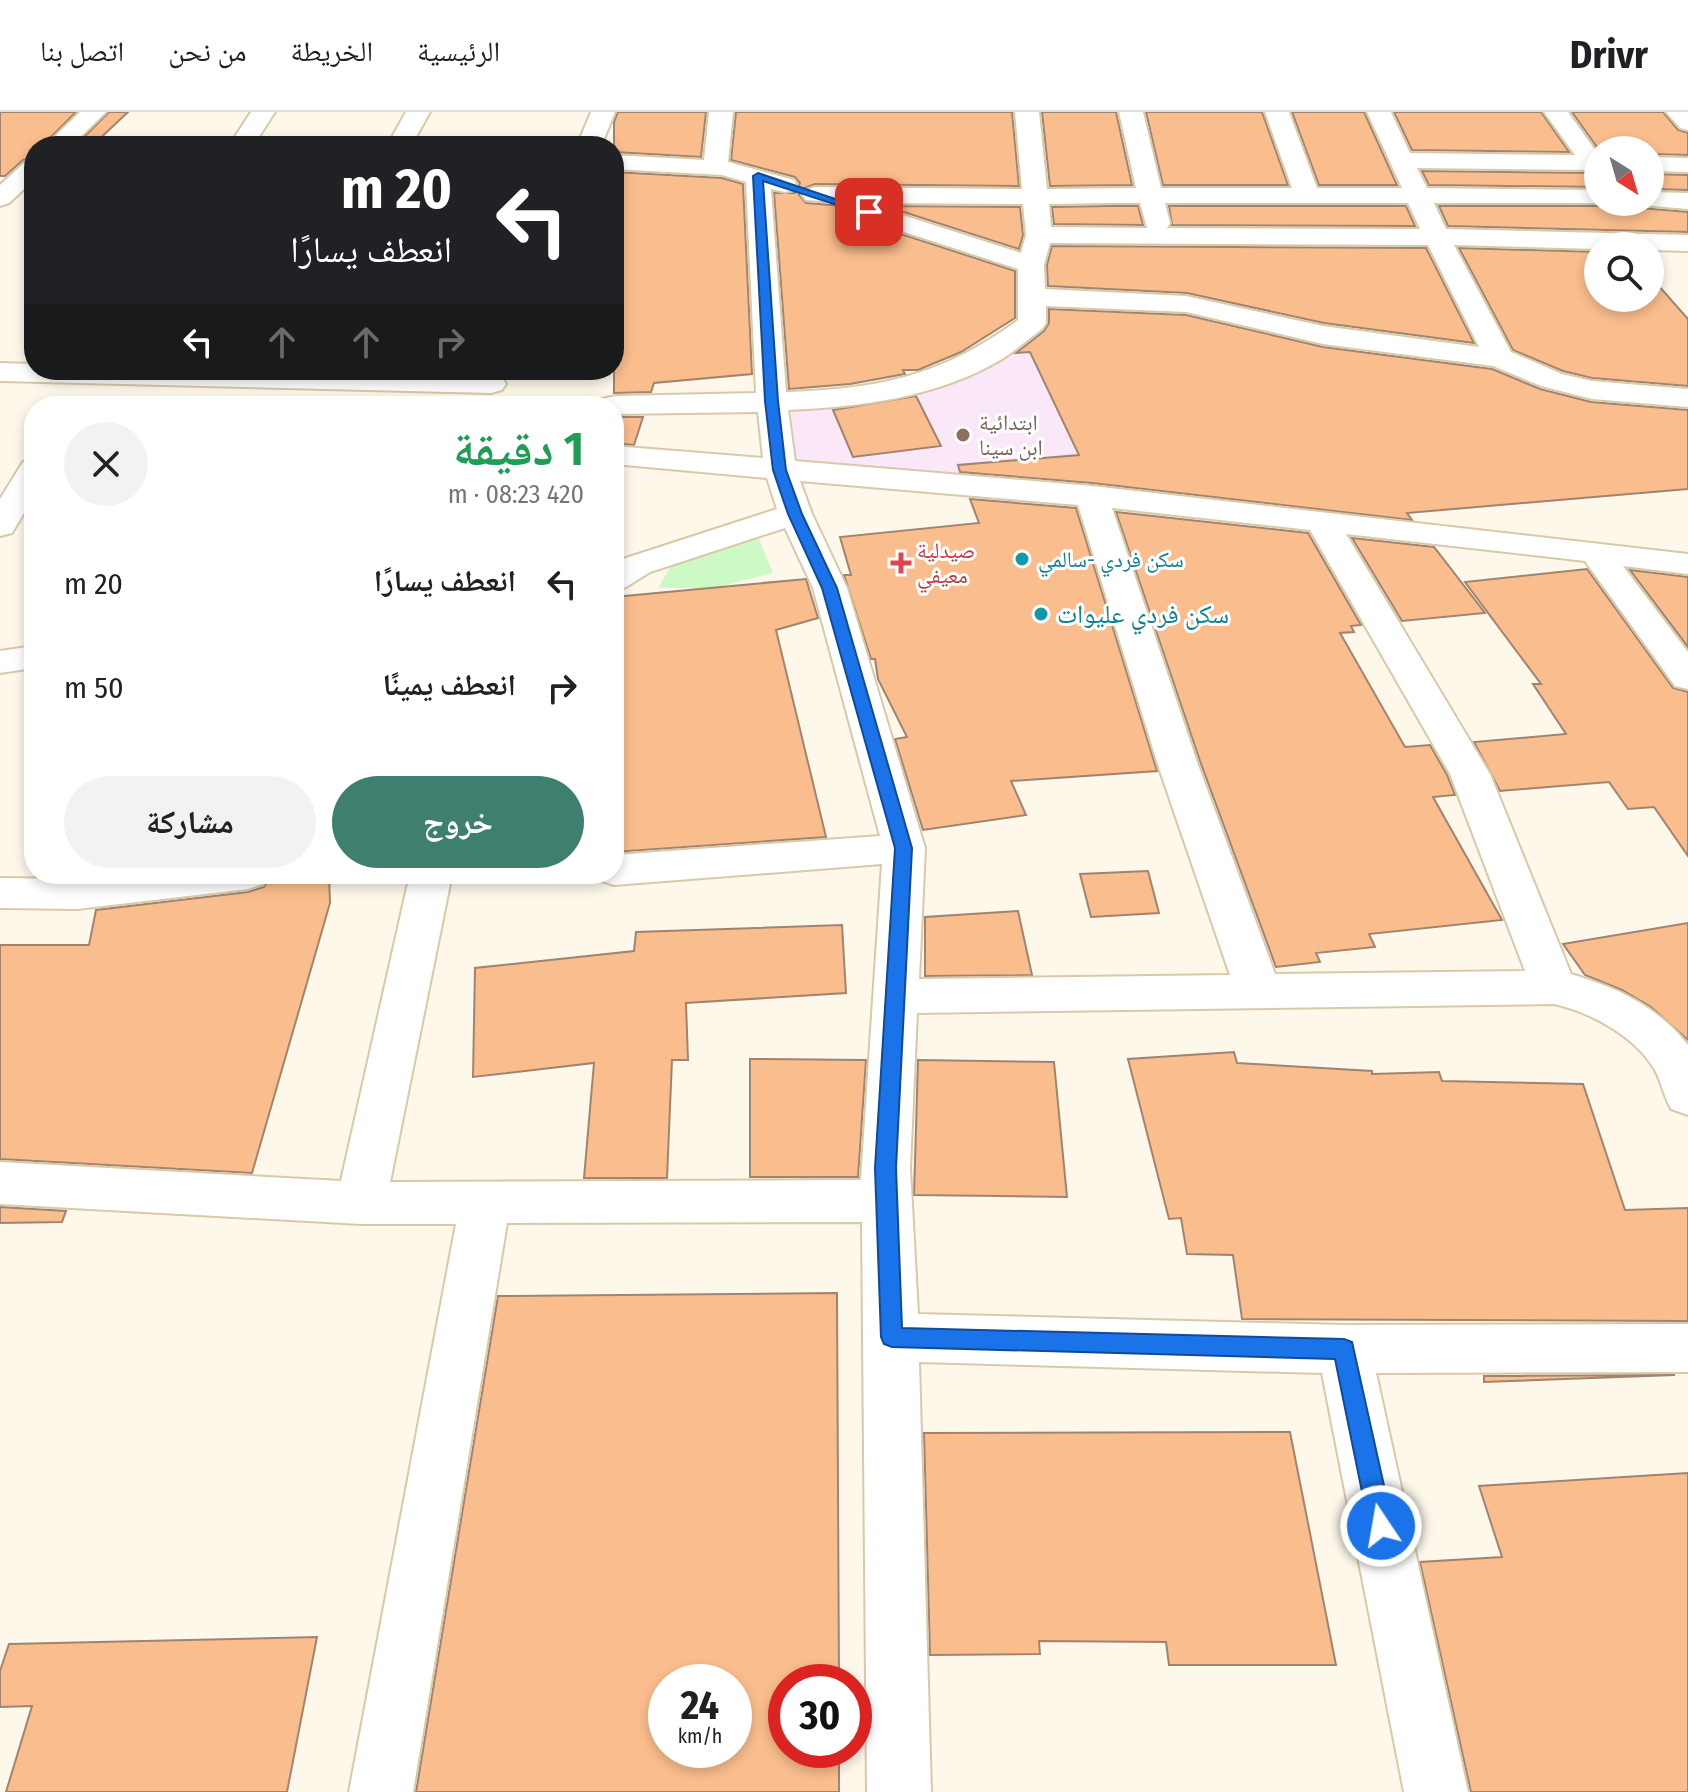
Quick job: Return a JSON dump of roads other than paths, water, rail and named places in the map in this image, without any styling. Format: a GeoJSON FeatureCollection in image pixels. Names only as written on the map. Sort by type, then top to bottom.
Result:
{"type":"FeatureCollection","features":[{"type":"Feature","properties":{"kind":"street"},"geometry":{"type":"LineString","coordinates":[[68,136],[94,112]]}},
{"type":"Feature","properties":{"kind":"street"},"geometry":{"type":"LineString","coordinates":[[247,136],[263,112]]}},
{"type":"Feature","properties":{"kind":"street"},"geometry":{"type":"LineString","coordinates":[[405,136],[418,112]]}},
{"type":"Feature","properties":{"kind":"street"},"geometry":{"type":"LineString","coordinates":[[593,136],[603,112]]}},
{"type":"Feature","properties":{"kind":"street"},"geometry":{"type":"LineString","coordinates":[[715,167],[721,112]]}},
{"type":"Feature","properties":{"kind":"street"},"geometry":{"type":"LineString","coordinates":[[624,406],[772,401],[869,395],[906,389],[974,366],[1012,342],[1032,323],[1031,265],[1039,235],[1027,112]]}},
{"type":"Feature","properties":{"kind":"street"},"geometry":{"type":"LineString","coordinates":[[1131,112],[1159,237]]}},
{"type":"Feature","properties":{"kind":"street"},"geometry":{"type":"LineString","coordinates":[[1277,112],[1307,194]]}},
{"type":"Feature","properties":{"kind":"street"},"geometry":{"type":"LineString","coordinates":[[1379,112],[1437,237],[1499,358]]}},
{"type":"Feature","properties":{"kind":"street"},"geometry":{"type":"LineString","coordinates":[[1556,112],[1584,149]]}},
{"type":"Feature","properties":{"kind":"street"},"geometry":{"type":"LineString","coordinates":[[1678,112],[1688,123]]}},
{"type":"Feature","properties":{"kind":"street"},"geometry":{"type":"LineString","coordinates":[[1401,160],[1584,163]]}},
{"type":"Feature","properties":{"kind":"street"},"geometry":{"type":"LineString","coordinates":[[624,162],[715,167],[758,176],[1031,265]]}},
{"type":"Feature","properties":{"kind":"street"},"geometry":{"type":"LineString","coordinates":[[1664,164],[1688,165]]}},
{"type":"Feature","properties":{"kind":"street"},"geometry":{"type":"LineString","coordinates":[[0,198],[24,176]]}},
{"type":"Feature","properties":{"kind":"street"},"geometry":{"type":"LineString","coordinates":[[758,176],[772,401],[780,470],[795,514],[830,588],[904,848],[885,1168],[892,1337],[899,1792]]}},
{"type":"Feature","properties":{"kind":"street"},"geometry":{"type":"LineString","coordinates":[[815,195],[1034,198],[1417,194],[1584,198]]}},
{"type":"Feature","properties":{"kind":"street"},"geometry":{"type":"LineString","coordinates":[[1664,200],[1688,201]]}},
{"type":"Feature","properties":{"kind":"street"},"geometry":{"type":"LineString","coordinates":[[1039,235],[1437,237],[1688,243]]}},
{"type":"Feature","properties":{"kind":"street"},"geometry":{"type":"LineString","coordinates":[[1031,297],[1186,304],[1323,335],[1499,358],[1552,380],[1592,390],[1676,396],[1688,417]]}},
{"type":"Feature","properties":{"kind":"street"},"geometry":{"type":"LineString","coordinates":[[0,372],[24,372]]}},
{"type":"Feature","properties":{"kind":"street"},"geometry":{"type":"LineString","coordinates":[[371,380],[490,387]]}},
{"type":"Feature","properties":{"kind":"street"},"geometry":{"type":"LineString","coordinates":[[624,456],[1092,496],[1688,564]]}},
{"type":"Feature","properties":{"kind":"street"},"geometry":{"type":"LineString","coordinates":[[0,526],[24,486]]}},
{"type":"Feature","properties":{"kind":"street"},"geometry":{"type":"LineString","coordinates":[[1092,496],[1177,762],[1258,990]]}},
{"type":"Feature","properties":{"kind":"street"},"geometry":{"type":"LineString","coordinates":[[624,574],[638,565],[795,514]]}},
{"type":"Feature","properties":{"kind":"street"},"geometry":{"type":"LineString","coordinates":[[1323,523],[1470,774],[1554,987]]}},
{"type":"Feature","properties":{"kind":"street"},"geometry":{"type":"LineString","coordinates":[[1595,552],[1688,678]]}},
{"type":"Feature","properties":{"kind":"street"},"geometry":{"type":"LineString","coordinates":[[0,662],[24,658]]}},
{"type":"Feature","properties":{"kind":"street"},"geometry":{"type":"LineString","coordinates":[[624,869],[904,848]]}},
{"type":"Feature","properties":{"kind":"street"},"geometry":{"type":"LineString","coordinates":[[0,893],[79,884]]}},
{"type":"Feature","properties":{"kind":"street"},"geometry":{"type":"LineString","coordinates":[[361,1203],[429,884]]}},
{"type":"Feature","properties":{"kind":"street"},"geometry":{"type":"LineString","coordinates":[[894,996],[1554,987],[1585,992],[1646,1031],[1675,1063],[1688,1096]]}},
{"type":"Feature","properties":{"kind":"street"},"geometry":{"type":"LineString","coordinates":[[1,1186],[361,1203],[485,1205],[887,1201]]}},
{"type":"Feature","properties":{"kind":"street"},"geometry":{"type":"LineString","coordinates":[[381,1792],[485,1205]]}},
{"type":"Feature","properties":{"kind":"street"},"geometry":{"type":"LineString","coordinates":[[892,1337],[1344,1349],[1688,1348]]}},
{"type":"Feature","properties":{"kind":"street"},"geometry":{"type":"LineString","coordinates":[[1344,1349],[1436,1792]]}},
{"type":"Feature","properties":{"kind":"place","name":"ابتدائية ابن سينا"},"geometry":{"type":"Point","coordinates":[963,435]}},
{"type":"Feature","properties":{"kind":"place","name":"سكن فردي -سالمي"},"geometry":{"type":"Point","coordinates":[1022,559]}},
{"type":"Feature","properties":{"kind":"place","name":"صيدلية معيفي"},"geometry":{"type":"Point","coordinates":[901,563]}},
{"type":"Feature","properties":{"kind":"place","name":"سكن فردي عليوات"},"geometry":{"type":"Point","coordinates":[1041,614]}}]}
